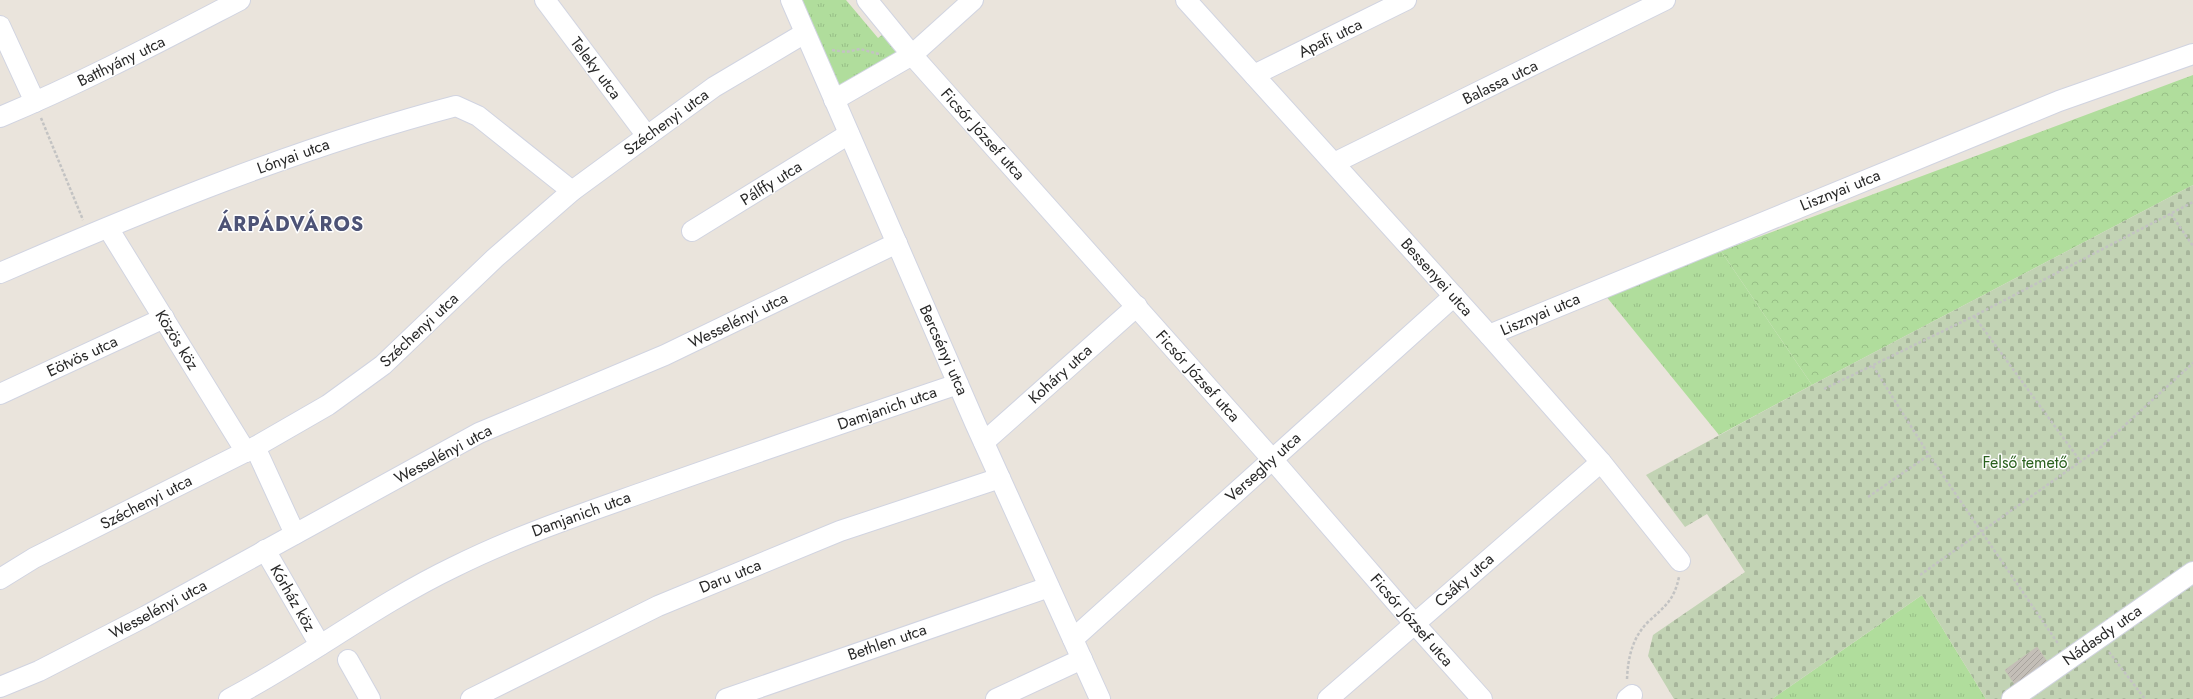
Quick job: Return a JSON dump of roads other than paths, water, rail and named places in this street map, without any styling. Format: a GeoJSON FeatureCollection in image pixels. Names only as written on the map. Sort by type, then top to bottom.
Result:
{"type":"FeatureCollection","features":[{"type":"Feature","properties":{"kind":"street","name":"Batthyány utca"},"geometry":{"type":"LineString","coordinates":[[0,117],[35,102],[150,47],[240,0]]}},
{"type":"Feature","properties":{"kind":"street","name":"Teleky utca"},"geometry":{"type":"LineString","coordinates":[[545,0],[647,136]]}},
{"type":"Feature","properties":{"kind":"street","name":"Bercsényi utca"},"geometry":{"type":"LineString","coordinates":[[790,0],[958,384],[1100,699]]}},
{"type":"Feature","properties":{"kind":"street"},"geometry":{"type":"LineString","coordinates":[[867,0],[908,50]]}},
{"type":"Feature","properties":{"kind":"street"},"geometry":{"type":"LineString","coordinates":[[834,100],[908,50],[973,0]]}},
{"type":"Feature","properties":{"kind":"street","name":"Bessenyei utca"},"geometry":{"type":"LineString","coordinates":[[1186,0],[1489,335],[1600,462],[1680,561]]}},
{"type":"Feature","properties":{"kind":"street","name":"Apafi utca"},"geometry":{"type":"LineString","coordinates":[[1254,75],[1406,0]]}},
{"type":"Feature","properties":{"kind":"street","name":"Balassa utca"},"geometry":{"type":"LineString","coordinates":[[1334,163],[1665,0]]}},
{"type":"Feature","properties":{"kind":"street"},"geometry":{"type":"LineString","coordinates":[[0,26],[35,102]]}},
{"type":"Feature","properties":{"kind":"street","name":"Széchenyi utca"},"geometry":{"type":"LineString","coordinates":[[0,579],[41,555],[250,449],[328,405],[383,365],[495,258],[572,191],[714,86],[805,34]]}},
{"type":"Feature","properties":{"kind":"street","name":"Ficsór József utca"},"geometry":{"type":"LineString","coordinates":[[908,50],[1137,306],[1272,459],[1414,624],[1482,699]]}},
{"type":"Feature","properties":{"kind":"street","name":"Lisznyai utca"},"geometry":{"type":"LineString","coordinates":[[1489,335],[2059,101],[2193,54]]}},
{"type":"Feature","properties":{"kind":"street","name":"Lónyai utca"},"geometry":{"type":"LineString","coordinates":[[0,272],[222,182],[328,143],[456,106],[478,116],[572,191]]}},
{"type":"Feature","properties":{"kind":"street","name":"Pálffy utca"},"geometry":{"type":"LineString","coordinates":[[692,231],[849,134]]}},
{"type":"Feature","properties":{"kind":"street","name":"Közös köz"},"geometry":{"type":"LineString","coordinates":[[108,228],[164,318],[250,449]]}},
{"type":"Feature","properties":{"kind":"street","name":"Wesselényi utca"},"geometry":{"type":"LineString","coordinates":[[0,687],[39,671],[132,624],[479,433],[665,355],[897,243]]}},
{"type":"Feature","properties":{"kind":"street","name":"Verseghy utca"},"geometry":{"type":"LineString","coordinates":[[1073,639],[1454,296]]}},
{"type":"Feature","properties":{"kind":"street","name":"Koháry utca"},"geometry":{"type":"LineString","coordinates":[[984,442],[1137,306]]}},
{"type":"Feature","properties":{"kind":"street","name":"Eötvös utca"},"geometry":{"type":"LineString","coordinates":[[0,394],[164,318]]}},
{"type":"Feature","properties":{"kind":"street","name":"Damjanich utca"},"geometry":{"type":"LineString","coordinates":[[230,699],[271,677],[370,613],[452,567],[525,535],[714,467],[958,384]]}},
{"type":"Feature","properties":{"kind":"street"},"geometry":{"type":"LineString","coordinates":[[250,449],[295,534]]}},
{"type":"Feature","properties":{"kind":"street","name":"Csáky utca"},"geometry":{"type":"LineString","coordinates":[[1328,699],[1600,462]]}},
{"type":"Feature","properties":{"kind":"street","name":"Daru utca"},"geometry":{"type":"LineString","coordinates":[[471,699],[658,606],[840,531],[1000,478]]}},
{"type":"Feature","properties":{"kind":"street","name":"Kórház köz"},"geometry":{"type":"LineString","coordinates":[[265,550],[320,645]]}},
{"type":"Feature","properties":{"kind":"street","name":"Nádasdy utca"},"geometry":{"type":"LineString","coordinates":[[2012,699],[2068,658],[2193,572]]}},
{"type":"Feature","properties":{"kind":"street","name":"Bethlen utca"},"geometry":{"type":"LineString","coordinates":[[726,699],[1049,587]]}},
{"type":"Feature","properties":{"kind":"street"},"geometry":{"type":"LineString","coordinates":[[996,699],[1082,659]]}},
{"type":"Feature","properties":{"kind":"street"},"geometry":{"type":"LineString","coordinates":[[348,660],[370,699]]}},
{"type":"Feature","properties":{"kind":"district","name":"ÁRPÁDVÁROS"},"geometry":{"type":"Point","coordinates":[291,224]}},
{"type":"Feature","properties":{"kind":"park label","name":"Felső temető"},"geometry":{"type":"Point","coordinates":[2025,462]}}]}
